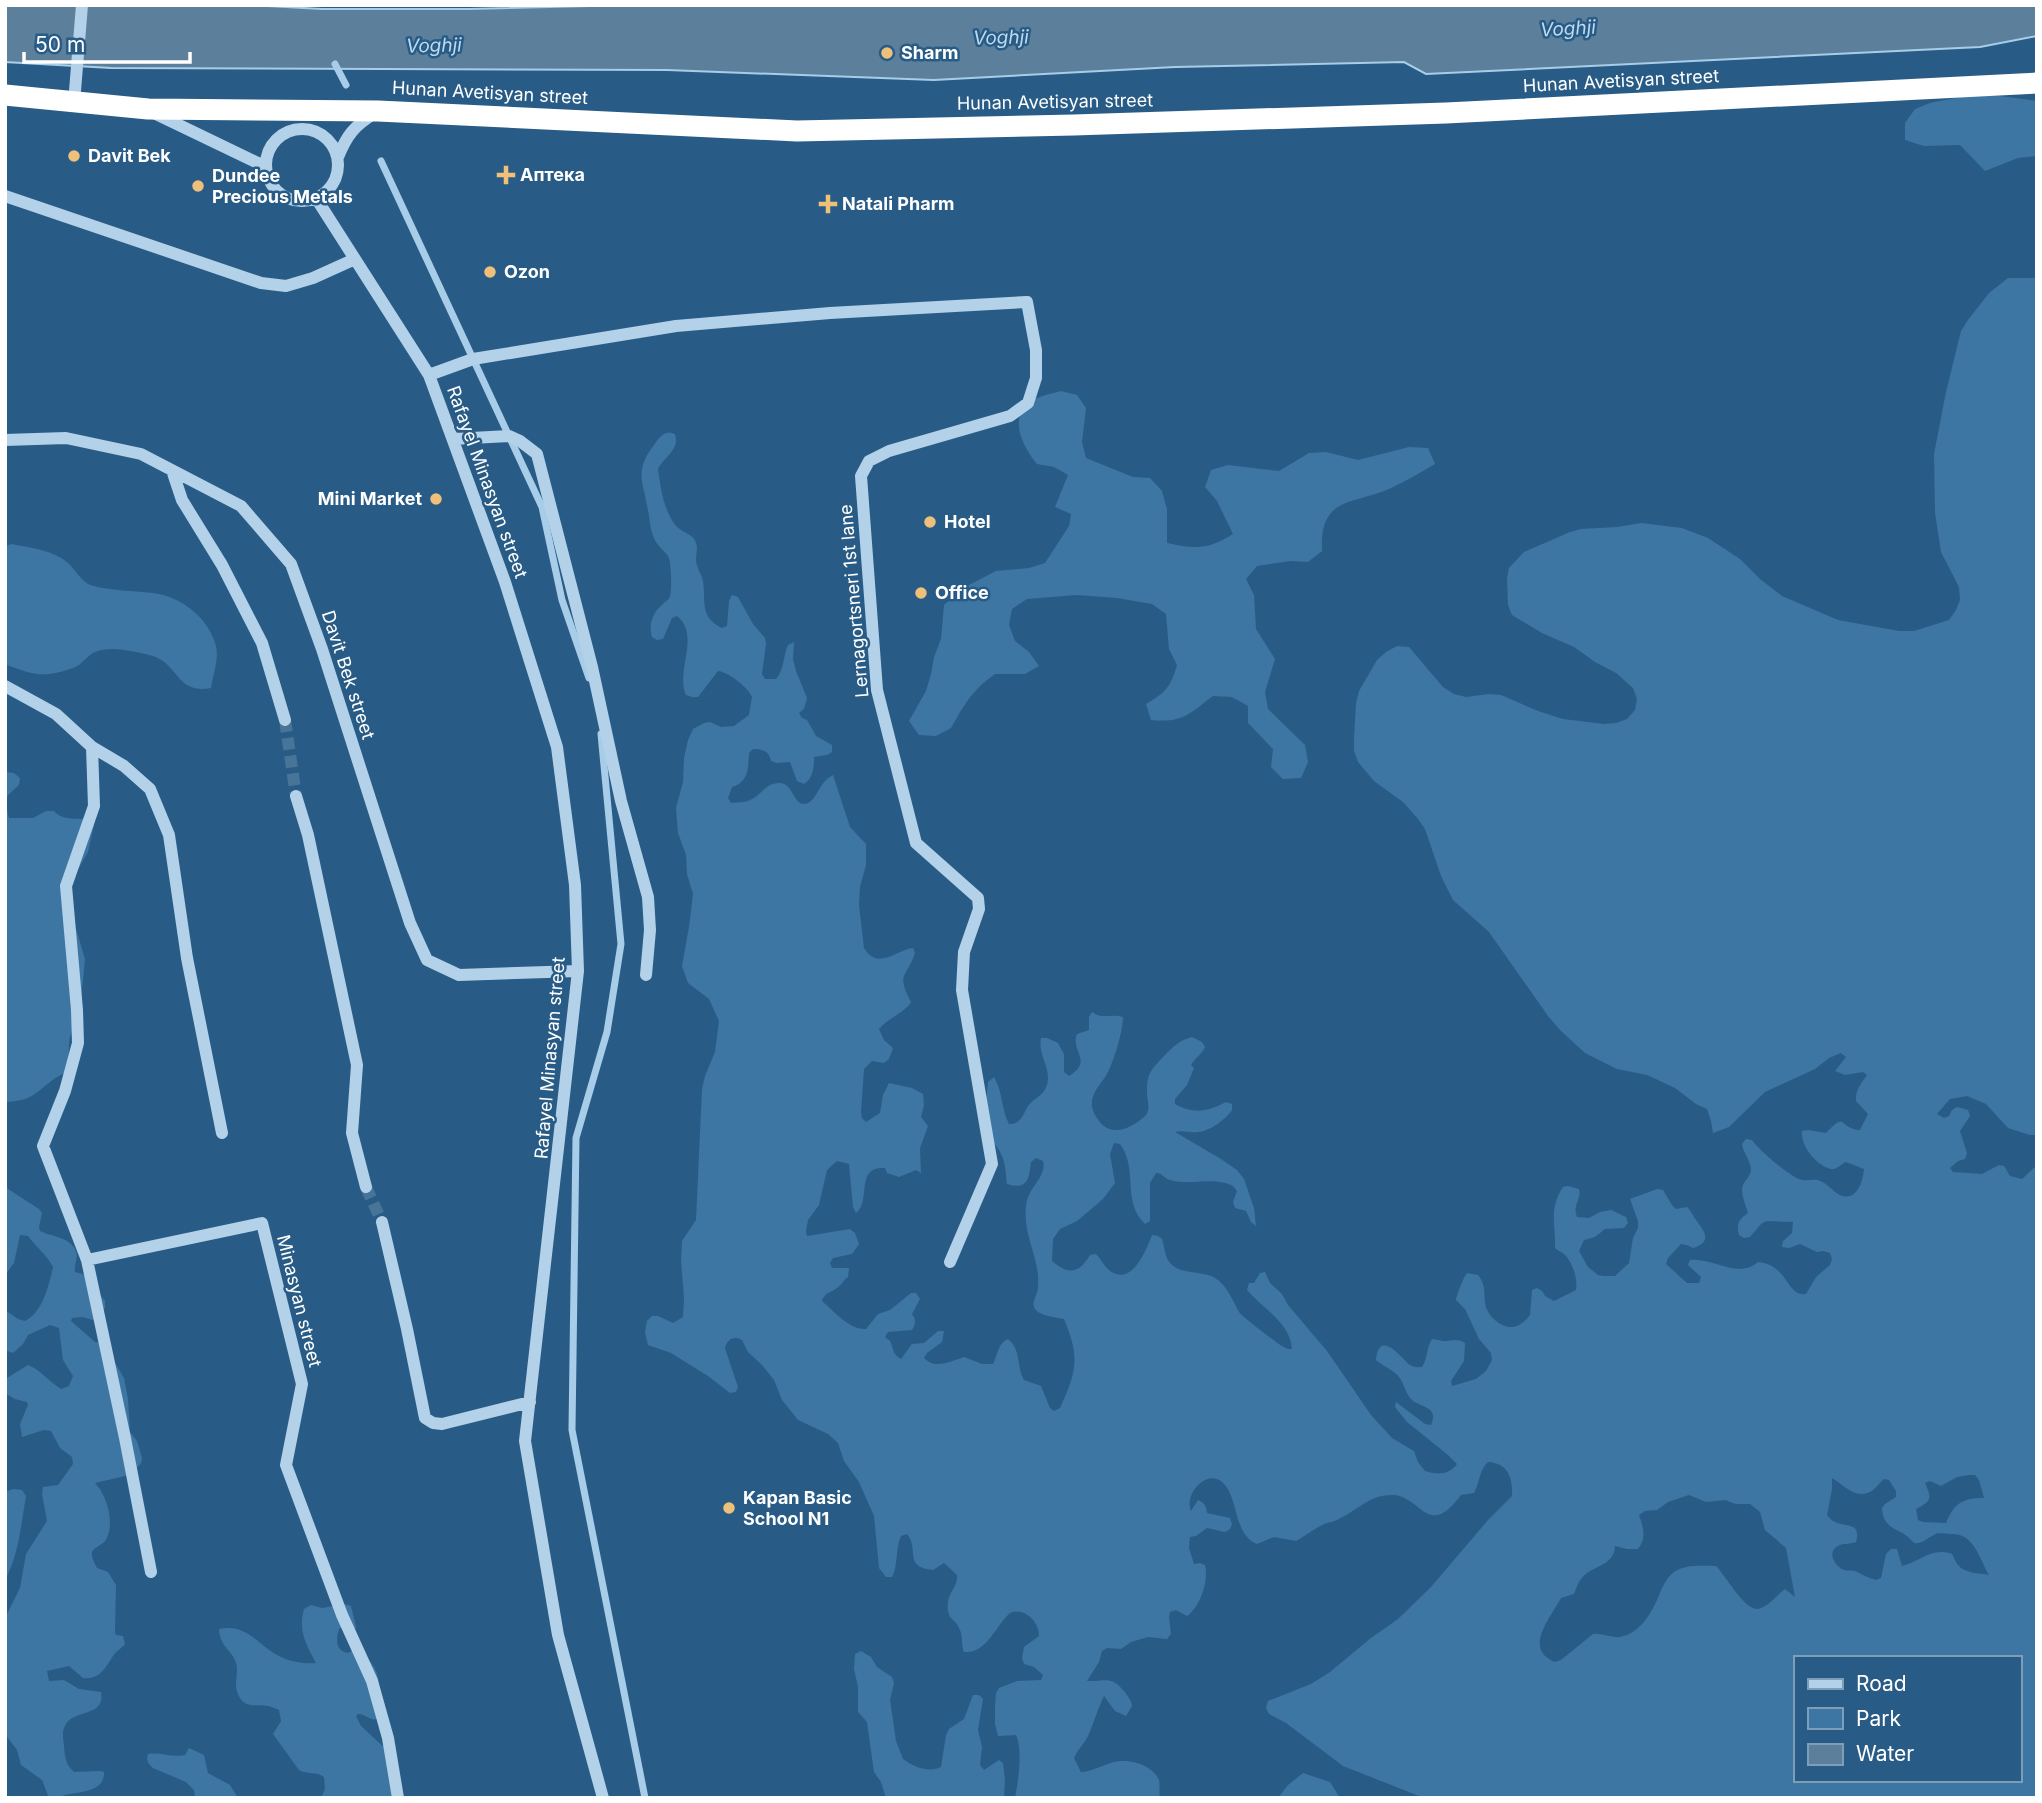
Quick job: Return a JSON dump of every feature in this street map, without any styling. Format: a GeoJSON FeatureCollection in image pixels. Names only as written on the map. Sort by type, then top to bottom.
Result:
{"type":"FeatureCollection","features":[{"type":"Feature","properties":{"kind":"highway","name":"Hunan Avetisyan street"},"geometry":{"type":"LineString","coordinates":[[5,95],[75,92],[148,109],[378,111],[797,131],[1446,113],[2037,83]]}},
{"type":"Feature","properties":{"kind":"street"},"geometry":{"type":"LineString","coordinates":[[75,92],[82,5]]}},
{"type":"Feature","properties":{"kind":"street"},"geometry":{"type":"LineString","coordinates":[[148,109],[266,167]]}},
{"type":"Feature","properties":{"kind":"street"},"geometry":{"type":"LineString","coordinates":[[338,157],[346,137],[360,122],[378,111]]}},
{"type":"Feature","properties":{"kind":"street"},"geometry":{"type":"LineString","coordinates":[[304,128],[316,131],[334,146],[338,157],[339,170],[335,182],[327,192],[316,198],[293,200],[274,188],[268,178],[267,155],[272,144],[281,135],[292,130],[304,128]]}},
{"type":"Feature","properties":{"kind":"street"},"geometry":{"type":"LineString","coordinates":[[5,197],[261,283],[286,286],[313,278],[355,259]]}},
{"type":"Feature","properties":{"kind":"street","name":"Rafayel Minasyan street"},"geometry":{"type":"LineString","coordinates":[[316,198],[429,375],[505,582],[557,747],[575,885],[578,971],[526,1441],[558,1635],[604,1798]]}},
{"type":"Feature","properties":{"kind":"street","name":"Lernagortsneri 1st lane"},"geometry":{"type":"LineString","coordinates":[[429,375],[473,359],[676,326],[830,313],[1027,302],[1036,351],[1036,378],[1028,403],[1010,416],[888,451],[869,461],[861,476],[877,690],[916,843],[978,898],[979,909],[964,952],[962,990],[992,1164],[950,1262]]}},
{"type":"Feature","properties":{"kind":"street"},"geometry":{"type":"LineString","coordinates":[[453,439],[509,436],[537,454],[592,667],[621,801],[648,897],[650,930],[646,975]]}},
{"type":"Feature","properties":{"kind":"street","name":"Davit Bek street"},"geometry":{"type":"LineString","coordinates":[[5,440],[66,438],[141,454],[241,506],[291,564],[322,649],[410,923],[427,961],[459,975],[578,971]]}},
{"type":"Feature","properties":{"kind":"street"},"geometry":{"type":"LineString","coordinates":[[172,471],[182,500],[222,565],[262,643],[285,720]]}},
{"type":"Feature","properties":{"kind":"street"},"geometry":{"type":"LineString","coordinates":[[5,686],[56,714],[92,747],[124,766],[150,789],[169,835],[187,958],[222,1133]]}},
{"type":"Feature","properties":{"kind":"street"},"geometry":{"type":"LineString","coordinates":[[92,747],[94,806],[66,886],[78,1044],[65,1091],[43,1146],[86,1261],[151,1572]]}},
{"type":"Feature","properties":{"kind":"street"},"geometry":{"type":"LineString","coordinates":[[296,796],[308,835],[357,1065],[352,1133],[366,1187]]}},
{"type":"Feature","properties":{"kind":"street"},"geometry":{"type":"LineString","coordinates":[[382,1222],[425,1418],[433,1423],[442,1423],[530,1402]]}},
{"type":"Feature","properties":{"kind":"street","name":"Minasyan street"},"geometry":{"type":"LineString","coordinates":[[86,1261],[262,1223],[302,1384],[286,1465],[342,1615],[372,1681],[388,1738],[398,1798]]}},
{"type":"Feature","properties":{"kind":"green space"},"geometry":{"type":"Polygon","coordinates":[[[1965,96],[2000,96],[2037,101],[2037,156],[2018,158],[1985,171],[1960,145],[1924,146],[1905,140],[1905,123],[1915,109],[1965,96]]]}},
{"type":"Feature","properties":{"kind":"green space"},"geometry":{"type":"Polygon","coordinates":[[[2008,278],[2037,278],[2037,1135],[2008,1128],[1986,1104],[1967,1096],[1950,1099],[1937,1114],[1944,1118],[1957,1107],[1968,1110],[1970,1116],[1960,1131],[1967,1153],[1965,1159],[1950,1168],[1953,1172],[1982,1174],[1999,1165],[2004,1166],[2010,1176],[2022,1179],[2037,1165],[2037,1798],[1424,1798],[1343,1766],[1286,1723],[1269,1714],[1266,1708],[1268,1701],[1311,1684],[1330,1672],[1398,1619],[1431,1587],[1512,1496],[1511,1483],[1505,1468],[1488,1462],[1474,1493],[1461,1495],[1450,1508],[1440,1514],[1425,1512],[1403,1497],[1385,1495],[1324,1524],[1296,1541],[1274,1537],[1257,1544],[1244,1532],[1227,1488],[1216,1479],[1204,1480],[1191,1497],[1191,1511],[1198,1500],[1205,1505],[1207,1513],[1230,1518],[1232,1524],[1225,1532],[1207,1528],[1190,1537],[1189,1548],[1194,1564],[1205,1565],[1206,1571],[1199,1600],[1187,1616],[1176,1610],[1170,1612],[1171,1634],[1167,1639],[1148,1637],[1131,1642],[1121,1649],[1107,1648],[1102,1651],[1099,1662],[1087,1681],[1107,1680],[1115,1683],[1124,1691],[1132,1706],[1126,1716],[1115,1711],[1104,1696],[1089,1734],[1074,1758],[1081,1772],[1120,1761],[1146,1767],[1152,1770],[1159,1780],[1160,1798],[1015,1798],[1019,1766],[1018,1741],[1016,1735],[998,1736],[995,1724],[996,1693],[999,1688],[1017,1681],[1041,1680],[1043,1675],[1034,1667],[1024,1664],[1022,1658],[1024,1647],[1039,1636],[1034,1621],[1020,1612],[1010,1613],[985,1644],[979,1649],[964,1652],[960,1630],[948,1608],[957,1575],[944,1563],[933,1570],[918,1565],[907,1534],[901,1536],[892,1577],[886,1577],[879,1568],[874,1516],[859,1482],[844,1461],[838,1443],[828,1434],[798,1420],[782,1400],[774,1380],[748,1352],[742,1340],[732,1339],[725,1348],[738,1387],[736,1392],[730,1393],[671,1353],[648,1345],[645,1332],[647,1321],[652,1316],[673,1323],[683,1317],[682,1241],[696,1220],[702,1089],[715,1052],[719,1021],[709,999],[688,983],[682,966],[693,894],[687,874],[686,855],[678,833],[676,808],[683,782],[684,758],[693,729],[710,722],[721,727],[734,726],[749,715],[752,697],[737,681],[718,671],[698,697],[686,695],[683,676],[687,633],[684,624],[677,616],[672,618],[663,639],[652,637],[652,619],[669,598],[671,580],[669,557],[652,534],[642,484],[642,469],[648,454],[663,435],[675,434],[674,449],[658,469],[662,491],[665,506],[672,519],[678,528],[696,543],[696,563],[703,581],[705,608],[710,619],[722,628],[727,626],[729,601],[732,595],[738,597],[753,624],[765,638],[762,674],[765,679],[776,679],[779,676],[788,645],[794,642],[793,659],[807,698],[804,709],[799,713],[807,720],[816,736],[832,745],[832,752],[814,757],[812,772],[804,784],[797,781],[790,762],[771,761],[765,751],[753,749],[749,753],[745,778],[732,787],[728,798],[731,803],[747,801],[771,785],[779,783],[788,787],[799,802],[808,803],[833,775],[850,827],[866,844],[866,865],[860,887],[859,905],[864,948],[869,955],[881,959],[913,948],[915,953],[903,981],[911,1002],[879,1029],[884,1040],[893,1048],[889,1059],[884,1063],[872,1061],[864,1069],[861,1112],[866,1122],[880,1113],[883,1095],[889,1083],[912,1088],[923,1094],[921,1117],[928,1126],[920,1148],[921,1173],[916,1170],[899,1177],[887,1173],[885,1168],[870,1172],[866,1178],[861,1208],[856,1213],[853,1207],[849,1164],[837,1161],[827,1170],[819,1205],[808,1220],[807,1236],[850,1229],[855,1233],[859,1244],[852,1254],[833,1258],[830,1263],[832,1268],[849,1268],[848,1277],[839,1287],[826,1294],[822,1301],[848,1323],[866,1329],[878,1314],[890,1310],[911,1293],[916,1293],[920,1299],[912,1314],[915,1322],[912,1330],[888,1332],[885,1337],[898,1357],[901,1359],[912,1344],[924,1343],[938,1331],[944,1331],[942,1342],[924,1358],[928,1362],[943,1364],[964,1357],[982,1364],[993,1364],[1000,1346],[1008,1339],[1015,1348],[1024,1380],[1041,1386],[1050,1408],[1054,1411],[1060,1408],[1073,1374],[1073,1344],[1064,1319],[1043,1314],[1034,1307],[1038,1275],[1026,1220],[1027,1200],[1041,1176],[1043,1161],[1036,1158],[1031,1162],[1024,1184],[1007,1184],[1005,1165],[990,1140],[986,1101],[988,1082],[994,1077],[1009,1124],[1016,1122],[1047,1084],[1041,1038],[1058,1043],[1064,1054],[1064,1072],[1069,1076],[1080,1066],[1076,1046],[1077,1034],[1089,1030],[1089,1017],[1092,1012],[1099,1016],[1123,1017],[1112,1062],[1093,1098],[1092,1107],[1097,1118],[1104,1126],[1116,1130],[1140,1120],[1148,1110],[1147,1084],[1155,1066],[1184,1040],[1192,1037],[1202,1042],[1205,1047],[1191,1065],[1194,1068],[1187,1085],[1175,1099],[1175,1104],[1189,1110],[1201,1110],[1226,1102],[1232,1104],[1232,1110],[1207,1130],[1175,1132],[1237,1170],[1244,1179],[1254,1208],[1256,1226],[1246,1211],[1235,1208],[1233,1202],[1237,1191],[1233,1186],[1218,1182],[1178,1182],[1156,1173],[1150,1183],[1150,1221],[1145,1224],[1134,1205],[1126,1154],[1120,1144],[1114,1143],[1110,1154],[1115,1183],[1103,1199],[1077,1221],[1060,1229],[1053,1239],[1052,1261],[1063,1269],[1073,1270],[1082,1266],[1090,1255],[1096,1254],[1110,1270],[1123,1275],[1139,1262],[1152,1235],[1158,1236],[1162,1239],[1167,1258],[1172,1265],[1218,1280],[1241,1314],[1279,1344],[1292,1349],[1281,1323],[1247,1290],[1249,1283],[1254,1283],[1260,1273],[1265,1272],[1270,1283],[1282,1294],[1288,1305],[1327,1351],[1371,1415],[1392,1438],[1414,1451],[1425,1471],[1442,1473],[1457,1464],[1407,1422],[1395,1407],[1396,1402],[1425,1424],[1431,1425],[1433,1414],[1430,1410],[1410,1398],[1401,1379],[1376,1360],[1382,1346],[1391,1348],[1412,1366],[1422,1367],[1432,1339],[1459,1340],[1465,1343],[1464,1361],[1451,1381],[1452,1386],[1476,1379],[1486,1371],[1492,1360],[1491,1353],[1479,1339],[1465,1309],[1456,1300],[1462,1282],[1467,1273],[1478,1275],[1483,1283],[1486,1307],[1490,1315],[1508,1327],[1521,1324],[1530,1315],[1532,1290],[1537,1288],[1554,1301],[1576,1290],[1576,1277],[1570,1262],[1555,1248],[1556,1203],[1563,1187],[1568,1186],[1579,1189],[1577,1217],[1589,1218],[1611,1210],[1626,1217],[1628,1223],[1624,1228],[1605,1229],[1595,1237],[1584,1240],[1579,1251],[1588,1267],[1598,1275],[1615,1276],[1629,1263],[1633,1238],[1638,1228],[1630,1199],[1657,1189],[1663,1190],[1676,1209],[1687,1207],[1705,1234],[1704,1242],[1700,1245],[1693,1248],[1681,1244],[1668,1258],[1666,1264],[1687,1283],[1699,1283],[1701,1277],[1688,1265],[1690,1260],[1742,1269],[1758,1262],[1776,1269],[1794,1291],[1806,1294],[1816,1277],[1830,1265],[1830,1253],[1817,1252],[1800,1244],[1789,1248],[1782,1247],[1783,1241],[1792,1233],[1793,1222],[1767,1221],[1750,1237],[1739,1235],[1739,1222],[1748,1213],[1742,1188],[1751,1170],[1742,1144],[1746,1139],[1752,1140],[1774,1162],[1799,1179],[1820,1181],[1844,1196],[1854,1194],[1862,1180],[1864,1169],[1846,1162],[1833,1169],[1820,1164],[1807,1149],[1802,1131],[1826,1133],[1840,1122],[1860,1130],[1868,1114],[1856,1101],[1856,1097],[1867,1075],[1863,1072],[1845,1075],[1835,1071],[1846,1057],[1841,1053],[1815,1069],[1765,1092],[1729,1127],[1713,1133],[1707,1109],[1675,1088],[1647,1075],[1617,1069],[1585,1053],[1548,1016],[1489,932],[1453,900],[1441,876],[1425,829],[1418,819],[1403,802],[1374,781],[1358,762],[1354,751],[1354,738],[1359,691],[1377,660],[1386,652],[1397,646],[1409,647],[1443,687],[1454,694],[1466,697],[1501,695],[1563,719],[1604,724],[1627,719],[1635,710],[1637,699],[1633,688],[1616,673],[1574,647],[1542,633],[1512,615],[1508,605],[1509,568],[1524,552],[1581,529],[1641,523],[1682,528],[1708,538],[1740,559],[1782,596],[1838,620],[1899,631],[1914,631],[1949,620],[1960,600],[1959,587],[1941,552],[1935,513],[1934,454],[1961,331],[1989,293],[2008,278]],[[1975,1475],[1957,1477],[1941,1486],[1930,1481],[1925,1483],[1929,1499],[1916,1509],[1918,1520],[1946,1523],[1960,1503],[1984,1498],[1979,1480],[1975,1475]],[[1832,1478],[1827,1515],[1837,1523],[1853,1527],[1857,1534],[1856,1542],[1840,1545],[1833,1551],[1834,1560],[1841,1568],[1876,1580],[1881,1578],[1886,1554],[1891,1549],[1897,1549],[1902,1566],[1932,1553],[1945,1552],[1952,1554],[1961,1568],[1989,1575],[1975,1547],[1965,1537],[1958,1534],[1937,1534],[1914,1543],[1889,1525],[1883,1516],[1882,1508],[1896,1497],[1896,1491],[1889,1480],[1884,1479],[1870,1492],[1859,1494],[1832,1478]],[[1689,1495],[1639,1515],[1643,1537],[1638,1549],[1615,1546],[1611,1558],[1586,1574],[1579,1581],[1574,1594],[1561,1598],[1541,1634],[1540,1649],[1546,1657],[1554,1662],[1561,1660],[1593,1634],[1620,1637],[1632,1632],[1651,1612],[1668,1578],[1684,1568],[1716,1566],[1741,1598],[1753,1608],[1765,1606],[1785,1589],[1795,1597],[1786,1548],[1765,1530],[1760,1512],[1750,1504],[1736,1504],[1725,1500],[1706,1502],[1689,1495]]]}},
{"type":"Feature","properties":{"kind":"green space"},"geometry":{"type":"Polygon","coordinates":[[[1061,391],[1077,395],[1086,408],[1082,442],[1086,458],[1133,477],[1150,478],[1162,491],[1167,509],[1167,543],[1186,546],[1209,545],[1233,534],[1217,501],[1205,487],[1211,470],[1228,465],[1279,471],[1309,453],[1326,452],[1358,460],[1409,447],[1428,448],[1435,464],[1391,488],[1341,505],[1332,511],[1326,520],[1322,551],[1308,562],[1291,561],[1257,566],[1246,579],[1254,595],[1256,629],[1275,659],[1265,692],[1268,709],[1305,745],[1308,762],[1301,778],[1283,779],[1271,767],[1273,749],[1248,723],[1248,706],[1232,697],[1213,696],[1178,718],[1151,720],[1146,704],[1166,689],[1177,665],[1169,649],[1166,614],[1152,604],[1117,598],[1077,595],[1027,599],[1012,609],[1009,625],[1015,641],[1029,652],[1039,666],[1025,674],[995,674],[970,697],[951,728],[936,736],[919,735],[909,721],[926,691],[941,639],[944,605],[965,587],[996,571],[1029,568],[1045,563],[1069,526],[1071,514],[1055,507],[1068,475],[1054,467],[1037,464],[1023,442],[1019,426],[1023,410],[1029,403],[1061,391]]]}},
{"type":"Feature","properties":{"kind":"green space"},"geometry":{"type":"Polygon","coordinates":[[[12,544],[41,550],[61,558],[90,585],[159,594],[187,606],[208,627],[216,646],[211,688],[190,687],[159,658],[125,650],[97,651],[75,667],[47,674],[28,672],[7,665],[5,546],[12,544]]]}},
{"type":"Feature","properties":{"kind":"green space"},"geometry":{"type":"Polygon","coordinates":[[[5,772],[14,773],[20,778],[19,785],[7,796],[9,818],[33,818],[46,811],[54,811],[63,817],[95,821],[88,852],[68,893],[85,959],[79,1021],[69,1042],[67,1067],[64,1073],[32,1096],[5,1102],[5,772]]]}},
{"type":"Feature","properties":{"kind":"green space"},"geometry":{"type":"Polygon","coordinates":[[[5,1187],[39,1209],[42,1213],[40,1231],[72,1244],[77,1255],[75,1272],[83,1274],[105,1301],[105,1308],[93,1320],[82,1317],[72,1318],[71,1321],[95,1342],[107,1344],[108,1351],[124,1378],[130,1432],[137,1441],[142,1458],[135,1470],[125,1476],[95,1483],[109,1511],[110,1527],[105,1541],[93,1550],[92,1556],[97,1568],[108,1572],[116,1585],[115,1632],[116,1635],[123,1636],[125,1644],[94,1677],[83,1678],[69,1666],[47,1671],[49,1681],[64,1680],[79,1689],[101,1692],[98,1706],[69,1721],[63,1734],[65,1758],[71,1769],[74,1772],[104,1772],[103,1779],[95,1788],[62,1796],[63,1798],[49,1798],[42,1780],[21,1765],[17,1750],[5,1734],[5,1618],[20,1588],[26,1554],[47,1521],[43,1487],[58,1485],[73,1464],[72,1457],[60,1448],[51,1431],[44,1430],[22,1437],[20,1424],[28,1405],[27,1402],[5,1393],[5,1381],[28,1365],[61,1389],[69,1386],[73,1376],[63,1360],[59,1328],[50,1325],[28,1335],[13,1353],[5,1350],[5,1310],[25,1321],[31,1317],[44,1297],[53,1267],[28,1236],[20,1235],[14,1263],[5,1275],[5,1187]]]}},
{"type":"Feature","properties":{"kind":"green space"},"geometry":{"type":"Polygon","coordinates":[[[22,1490],[26,1496],[16,1550],[5,1580],[5,1492],[22,1490]]]}},
{"type":"Feature","properties":{"kind":"green space"},"geometry":{"type":"Polygon","coordinates":[[[344,1604],[351,1606],[356,1627],[355,1630],[342,1627],[339,1629],[339,1647],[348,1653],[355,1649],[366,1658],[372,1664],[379,1683],[377,1719],[361,1714],[356,1716],[361,1726],[386,1749],[399,1798],[321,1798],[325,1789],[324,1777],[299,1770],[273,1734],[281,1721],[279,1710],[269,1706],[246,1704],[240,1697],[236,1688],[236,1663],[220,1635],[219,1629],[238,1629],[282,1657],[295,1662],[316,1663],[306,1644],[303,1631],[304,1609],[311,1605],[322,1608],[344,1604]]]}},
{"type":"Feature","properties":{"kind":"green space"},"geometry":{"type":"Polygon","coordinates":[[[861,1651],[892,1677],[894,1683],[890,1700],[896,1741],[903,1759],[916,1767],[941,1767],[949,1729],[964,1719],[973,1695],[979,1695],[983,1699],[978,1730],[982,1747],[980,1765],[984,1770],[999,1760],[1003,1763],[1004,1798],[886,1798],[881,1782],[874,1772],[867,1722],[858,1712],[858,1687],[854,1669],[855,1654],[861,1651]]]}},
{"type":"Feature","properties":{"kind":"green space"},"geometry":{"type":"Polygon","coordinates":[[[189,1748],[204,1755],[208,1773],[230,1785],[238,1798],[195,1798],[194,1790],[186,1782],[153,1768],[148,1762],[148,1754],[180,1756],[185,1755],[189,1748]]]}},
{"type":"Feature","properties":{"kind":"green space"},"geometry":{"type":"Polygon","coordinates":[[[1303,1773],[1330,1782],[1340,1798],[1278,1798],[1288,1785],[1303,1773]]]}},
{"type":"Feature","properties":{"kind":"water","name":"Voghji"},"geometry":{"type":"Polygon","coordinates":[[[5,5],[250,5],[322,9],[469,9],[631,5],[2037,5],[2037,36],[1980,47],[1426,74],[1404,62],[1175,67],[934,80],[667,70],[111,68],[5,62],[5,5]]]}},
{"type":"Feature","properties":{"kind":"waterway"},"geometry":{"type":"LineString","coordinates":[[335,64],[346,85]]}},
{"type":"Feature","properties":{"kind":"waterway"},"geometry":{"type":"LineString","coordinates":[[381,161],[542,507],[562,600],[589,678]]}},
{"type":"Feature","properties":{"kind":"waterway"},"geometry":{"type":"LineString","coordinates":[[601,734],[621,944],[607,1032],[576,1138],[572,1430],[645,1798]]}},
{"type":"Feature","properties":{"kind":"tunnel"},"geometry":{"type":"LineString","coordinates":[[285,720],[296,796]]}},
{"type":"Feature","properties":{"kind":"tunnel"},"geometry":{"type":"LineString","coordinates":[[366,1187],[382,1222]]}},
{"type":"Feature","properties":{"kind":"place","name":"Sharm"},"geometry":{"type":"Point","coordinates":[887,53]}},
{"type":"Feature","properties":{"kind":"place","name":"Davit Bek"},"geometry":{"type":"Point","coordinates":[74,156]}},
{"type":"Feature","properties":{"kind":"place","name":"Аптека"},"geometry":{"type":"Point","coordinates":[506,175]}},
{"type":"Feature","properties":{"kind":"place","name":"Dundee Precious Metals"},"geometry":{"type":"Point","coordinates":[198,186]}},
{"type":"Feature","properties":{"kind":"place","name":"Natali Pharm"},"geometry":{"type":"Point","coordinates":[828,204]}},
{"type":"Feature","properties":{"kind":"place","name":"Ozon"},"geometry":{"type":"Point","coordinates":[490,272]}},
{"type":"Feature","properties":{"kind":"place","name":"Mini Market"},"geometry":{"type":"Point","coordinates":[436,499]}},
{"type":"Feature","properties":{"kind":"place","name":"Hotel"},"geometry":{"type":"Point","coordinates":[930,522]}},
{"type":"Feature","properties":{"kind":"place","name":"Office"},"geometry":{"type":"Point","coordinates":[921,593]}},
{"type":"Feature","properties":{"kind":"place","name":"Kapan Basic School N1"},"geometry":{"type":"Point","coordinates":[729,1508]}}]}
